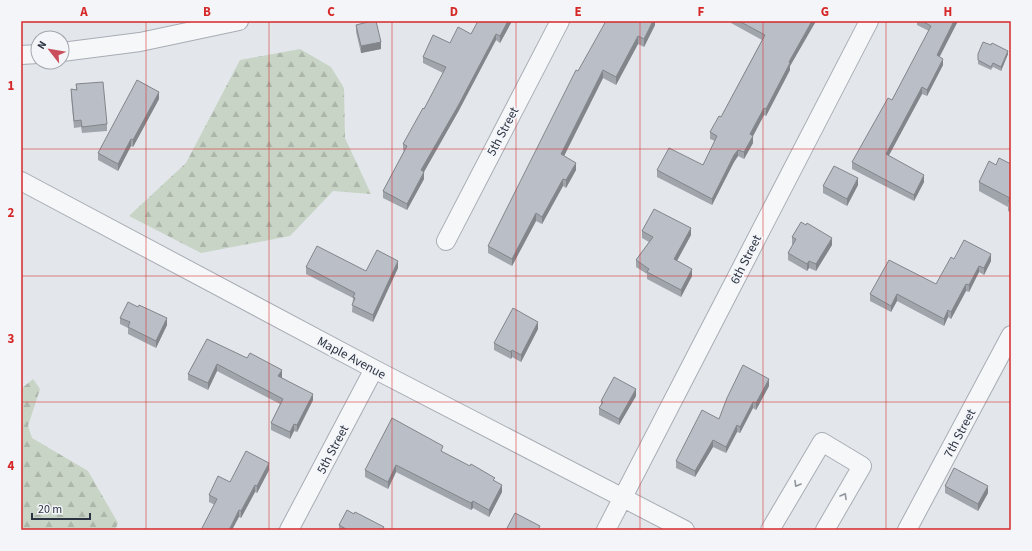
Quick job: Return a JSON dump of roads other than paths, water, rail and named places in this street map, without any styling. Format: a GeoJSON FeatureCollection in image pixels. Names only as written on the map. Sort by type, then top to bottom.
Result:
{"type":"FeatureCollection","features":[{"type":"Feature","properties":{"kind":"street"},"geometry":{"type":"LineString","coordinates":[[70,51],[140,42],[239,21]]}},
{"type":"Feature","properties":{"kind":"street","name":"5th Street"},"geometry":{"type":"LineString","coordinates":[[446,241],[560,21]]}},
{"type":"Feature","properties":{"kind":"street","name":"6th Street"},"geometry":{"type":"LineString","coordinates":[[606,530],[869,21]]}},
{"type":"Feature","properties":{"kind":"street","name":"Maple Avenue"},"geometry":{"type":"LineString","coordinates":[[21,181],[374,369],[685,530]]}},
{"type":"Feature","properties":{"kind":"street","name":"7th Street"},"geometry":{"type":"LineString","coordinates":[[907,530],[1011,336]]}},
{"type":"Feature","properties":{"kind":"street","name":"5th Street"},"geometry":{"type":"LineString","coordinates":[[289,530],[374,369]]}},
{"type":"Feature","properties":{"kind":"street"},"geometry":{"type":"LineString","coordinates":[[770,530],[822,442],[862,466],[825,530]]}}]}
